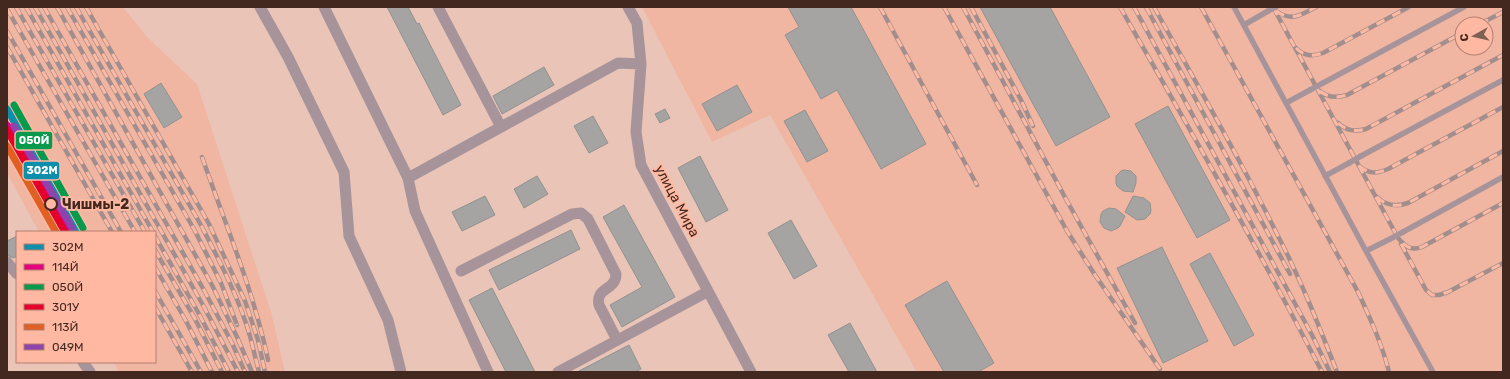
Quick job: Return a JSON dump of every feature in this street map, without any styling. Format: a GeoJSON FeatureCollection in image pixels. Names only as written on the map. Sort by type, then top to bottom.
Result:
{"type":"FeatureCollection","features":[{"type":"Feature","properties":{"kind":"street"},"geometry":{"type":"LineString","coordinates":[[260,7],[288,57],[344,172],[349,236],[388,320],[401,372]]}},
{"type":"Feature","properties":{"kind":"street"},"geometry":{"type":"LineString","coordinates":[[324,7],[408,178],[415,211],[488,372]]}},
{"type":"Feature","properties":{"kind":"street"},"geometry":{"type":"LineString","coordinates":[[438,7],[501,127]]}},
{"type":"Feature","properties":{"kind":"street","name":"улица Мира"},"geometry":{"type":"LineString","coordinates":[[628,7],[637,23],[641,64],[636,132],[641,165],[707,292],[751,372]]}},
{"type":"Feature","properties":{"kind":"street"},"geometry":{"type":"LineString","coordinates":[[408,178],[618,63],[641,64]]}},
{"type":"Feature","properties":{"kind":"street"},"geometry":{"type":"LineString","coordinates":[[461,271],[572,214],[581,213],[588,219],[616,274],[616,280],[613,285],[600,293],[598,300],[599,305],[617,340]]}},
{"type":"Feature","properties":{"kind":"street"},"geometry":{"type":"LineString","coordinates":[[7,262],[16,273]]}},
{"type":"Feature","properties":{"kind":"street"},"geometry":{"type":"LineString","coordinates":[[558,372],[707,292]]}},
{"type":"Feature","properties":{"kind":"street"},"geometry":{"type":"LineString","coordinates":[[84,363],[90,372]]}},
{"type":"Feature","properties":{"kind":"lane"},"geometry":{"type":"LineString","coordinates":[[1234,7],[1433,372]]}},
{"type":"Feature","properties":{"kind":"lane"},"geometry":{"type":"LineString","coordinates":[[1244,25],[1276,7]]}},
{"type":"Feature","properties":{"kind":"lane"},"geometry":{"type":"LineString","coordinates":[[1286,103],[1464,7]]}},
{"type":"Feature","properties":{"kind":"lane"},"geometry":{"type":"LineString","coordinates":[[1325,176],[1503,80]]}},
{"type":"Feature","properties":{"kind":"lane"},"geometry":{"type":"LineString","coordinates":[[1366,251],[1503,177]]}},
{"type":"Feature","properties":{"kind":"shaded area"},"geometry":{"type":"Polygon","coordinates":[[[7,7],[123,7],[147,37],[197,84],[271,312],[285,372],[119,372],[114,363],[156,363],[156,231],[38,231],[7,173],[7,7]]]}},
{"type":"Feature","properties":{"kind":"shaded area"},"geometry":{"type":"Polygon","coordinates":[[[642,7],[1503,7],[1503,372],[917,372],[770,115],[712,142],[642,7]]]}},
{"type":"Feature","properties":{"kind":"building"},"geometry":{"type":"Polygon","coordinates":[[[387,7],[408,7],[417,24],[419,23],[461,105],[443,115],[387,7]]]}},
{"type":"Feature","properties":{"kind":"building"},"geometry":{"type":"Polygon","coordinates":[[[788,7],[851,7],[926,144],[881,169],[837,90],[821,99],[785,35],[799,27],[788,7]]]}},
{"type":"Feature","properties":{"kind":"building"},"geometry":{"type":"Polygon","coordinates":[[[980,7],[1050,7],[1110,117],[1056,146],[980,7]]]}},
{"type":"Feature","properties":{"kind":"building"},"geometry":{"type":"Polygon","coordinates":[[[544,67],[554,85],[502,114],[493,96],[544,67]]]}},
{"type":"Feature","properties":{"kind":"building"},"geometry":{"type":"Polygon","coordinates":[[[161,83],[182,117],[164,128],[144,94],[161,83]]]}},
{"type":"Feature","properties":{"kind":"building"},"geometry":{"type":"Polygon","coordinates":[[[737,85],[752,112],[717,131],[702,104],[737,85]]]}},
{"type":"Feature","properties":{"kind":"building"},"geometry":{"type":"Polygon","coordinates":[[[1168,106],[1230,220],[1197,238],[1135,124],[1168,106]]]}},
{"type":"Feature","properties":{"kind":"building"},"geometry":{"type":"Polygon","coordinates":[[[665,109],[670,118],[660,123],[655,114],[665,109]]]}},
{"type":"Feature","properties":{"kind":"building"},"geometry":{"type":"Polygon","coordinates":[[[805,110],[828,151],[807,162],[784,121],[805,110]]]}},
{"type":"Feature","properties":{"kind":"building"},"geometry":{"type":"Polygon","coordinates":[[[593,116],[608,143],[589,153],[574,126],[593,116]]]}},
{"type":"Feature","properties":{"kind":"building"},"geometry":{"type":"Polygon","coordinates":[[[700,156],[728,210],[706,222],[678,168],[700,156]]]}},
{"type":"Feature","properties":{"kind":"building"},"geometry":{"type":"Polygon","coordinates":[[[1124,170],[1131,171],[1136,176],[1136,183],[1133,192],[1123,191],[1117,186],[1116,176],[1124,170]]]}},
{"type":"Feature","properties":{"kind":"building"},"geometry":{"type":"Polygon","coordinates":[[[537,176],[548,194],[524,208],[514,189],[537,176]]]}},
{"type":"Feature","properties":{"kind":"building"},"geometry":{"type":"Polygon","coordinates":[[[485,196],[495,215],[462,231],[452,212],[485,196]]]}},
{"type":"Feature","properties":{"kind":"building"},"geometry":{"type":"Polygon","coordinates":[[[1133,196],[1144,198],[1150,203],[1151,211],[1145,219],[1137,220],[1125,212],[1133,196]]]}},
{"type":"Feature","properties":{"kind":"building"},"geometry":{"type":"Polygon","coordinates":[[[624,205],[675,297],[622,327],[610,305],[642,287],[603,217],[624,205]]]}},
{"type":"Feature","properties":{"kind":"building"},"geometry":{"type":"Polygon","coordinates":[[[1109,208],[1116,209],[1125,216],[1120,226],[1111,231],[1104,228],[1100,222],[1101,214],[1109,208]]]}},
{"type":"Feature","properties":{"kind":"building"},"geometry":{"type":"Polygon","coordinates":[[[791,220],[817,266],[794,279],[768,233],[791,220]]]}},
{"type":"Feature","properties":{"kind":"building"},"geometry":{"type":"Polygon","coordinates":[[[571,230],[580,249],[499,290],[489,270],[571,230]]]}},
{"type":"Feature","properties":{"kind":"building"},"geometry":{"type":"Polygon","coordinates":[[[16,236],[16,256],[13,258],[7,255],[7,241],[16,236]]]}},
{"type":"Feature","properties":{"kind":"building"},"geometry":{"type":"Polygon","coordinates":[[[1162,247],[1208,341],[1163,363],[1117,268],[1162,247]]]}},
{"type":"Feature","properties":{"kind":"building"},"geometry":{"type":"Polygon","coordinates":[[[1210,253],[1254,335],[1234,346],[1190,264],[1210,253]]]}},
{"type":"Feature","properties":{"kind":"building"},"geometry":{"type":"Polygon","coordinates":[[[947,281],[994,363],[978,372],[944,372],[905,305],[947,281]]]}},
{"type":"Feature","properties":{"kind":"building"},"geometry":{"type":"Polygon","coordinates":[[[492,288],[535,372],[506,372],[469,300],[492,288]]]}},
{"type":"Feature","properties":{"kind":"building"},"geometry":{"type":"Polygon","coordinates":[[[850,323],[877,372],[849,372],[828,335],[850,323]]]}},
{"type":"Feature","properties":{"kind":"building"},"geometry":{"type":"Polygon","coordinates":[[[629,345],[641,369],[635,372],[577,372],[629,345]]]}},
{"type":"Feature","properties":{"kind":"railway"},"geometry":{"type":"LineString","coordinates":[[16,7],[144,231]]}},
{"type":"Feature","properties":{"kind":"railway"},"geometry":{"type":"LineString","coordinates":[[26,7],[152,231]]}},
{"type":"Feature","properties":{"kind":"railway"},"geometry":{"type":"LineString","coordinates":[[35,7],[204,307],[238,372]]}},
{"type":"Feature","properties":{"kind":"railway"},"geometry":{"type":"LineString","coordinates":[[44,7],[205,292],[232,343],[245,372]]}},
{"type":"Feature","properties":{"kind":"railway"},"geometry":{"type":"LineString","coordinates":[[57,7],[212,285],[252,372]]}},
{"type":"Feature","properties":{"kind":"railway"},"geometry":{"type":"LineString","coordinates":[[67,7],[195,231],[221,283],[237,325]]}},
{"type":"Feature","properties":{"kind":"railway"},"geometry":{"type":"LineString","coordinates":[[76,7],[216,253],[246,322],[259,372]]}},
{"type":"Feature","properties":{"kind":"railway"},"geometry":{"type":"LineString","coordinates":[[86,7],[209,224],[245,301],[258,340],[265,372]]}},
{"type":"Feature","properties":{"kind":"railway"},"geometry":{"type":"LineString","coordinates":[[880,7],[977,185]]}},
{"type":"Feature","properties":{"kind":"railway"},"geometry":{"type":"LineString","coordinates":[[944,7],[1067,231],[1095,275],[1160,369]]}},
{"type":"Feature","properties":{"kind":"railway"},"geometry":{"type":"LineString","coordinates":[[963,7],[1067,201],[1135,323]]}},
{"type":"Feature","properties":{"kind":"railway"},"geometry":{"type":"LineString","coordinates":[[971,7],[1021,100],[1033,126]]}},
{"type":"Feature","properties":{"kind":"railway"},"geometry":{"type":"LineString","coordinates":[[1120,7],[1248,234],[1322,372]]}},
{"type":"Feature","properties":{"kind":"railway"},"geometry":{"type":"LineString","coordinates":[[1134,7],[1312,335],[1330,372]]}},
{"type":"Feature","properties":{"kind":"railway"},"geometry":{"type":"LineString","coordinates":[[1146,7],[1290,274]]}},
{"type":"Feature","properties":{"kind":"railway"},"geometry":{"type":"LineString","coordinates":[[1154,7],[1218,121],[1263,207],[1302,286],[1337,372]]}},
{"type":"Feature","properties":{"kind":"railway"},"geometry":{"type":"LineString","coordinates":[[1201,7],[1358,292],[1379,341],[1389,372]]}},
{"type":"Feature","properties":{"kind":"railway"},"geometry":{"type":"LineString","coordinates":[[1273,7],[1398,238],[1404,244],[1415,249],[1422,247],[1503,203]]}},
{"type":"Feature","properties":{"kind":"railway"},"geometry":{"type":"LineString","coordinates":[[1276,11],[1292,17],[1301,15],[1316,7]]}},
{"type":"Feature","properties":{"kind":"railway"},"geometry":{"type":"LineString","coordinates":[[1296,48],[1302,53],[1308,55],[1323,53],[1409,7]]}},
{"type":"Feature","properties":{"kind":"railway"},"geometry":{"type":"LineString","coordinates":[[7,9],[134,231]]}},
{"type":"Feature","properties":{"kind":"railway"},"geometry":{"type":"LineString","coordinates":[[1494,17],[1503,12]]}},
{"type":"Feature","properties":{"kind":"railway"},"geometry":{"type":"LineString","coordinates":[[7,31],[120,231]]}},
{"type":"Feature","properties":{"kind":"railway"},"geometry":{"type":"LineString","coordinates":[[1320,91],[1333,97],[1347,95],[1454,37]]}},
{"type":"Feature","properties":{"kind":"railway"},"geometry":{"type":"LineString","coordinates":[[7,47],[111,231]]}},
{"type":"Feature","properties":{"kind":"railway"},"geometry":{"type":"LineString","coordinates":[[1338,123],[1351,130],[1366,129],[1503,55]]}},
{"type":"Feature","properties":{"kind":"railway"},"geometry":{"type":"LineString","coordinates":[[1359,166],[1369,172],[1380,172],[1388,169],[1503,107]]}},
{"type":"Feature","properties":{"kind":"railway"},"geometry":{"type":"LineString","coordinates":[[1377,197],[1391,205],[1408,203],[1503,151]]}},
{"type":"Feature","properties":{"kind":"railway"},"geometry":{"type":"LineString","coordinates":[[202,157],[247,283],[268,360]]}},
{"type":"Feature","properties":{"kind":"railway"},"geometry":{"type":"LineString","coordinates":[[156,238],[199,314],[229,372]]}},
{"type":"Feature","properties":{"kind":"railway"},"geometry":{"type":"LineString","coordinates":[[1401,244],[1426,290],[1432,295],[1439,295],[1448,292],[1503,263]]}},
{"type":"Feature","properties":{"kind":"railway"},"geometry":{"type":"LineString","coordinates":[[156,252],[194,317],[222,372]]}},
{"type":"Feature","properties":{"kind":"railway"},"geometry":{"type":"LineString","coordinates":[[156,269],[186,321],[212,372]]}},
{"type":"Feature","properties":{"kind":"railway"},"geometry":{"type":"LineString","coordinates":[[156,293],[201,372]]}},
{"type":"Feature","properties":{"kind":"railway"},"geometry":{"type":"LineString","coordinates":[[156,309],[192,372]]}},
{"type":"Feature","properties":{"kind":"transit line","name":"050Й"},"geometry":{"type":"LineString","coordinates":[[14,105],[83,228]]}},
{"type":"Feature","properties":{"kind":"transit line","name":"302М"},"geometry":{"type":"LineString","coordinates":[[7,109],[75,231]]}},
{"type":"Feature","properties":{"kind":"transit line","name":"114Й"},"geometry":{"type":"LineString","coordinates":[[7,125],[66,231]]}},
{"type":"Feature","properties":{"kind":"transit line","name":"049М"},"geometry":{"type":"LineString","coordinates":[[14,126],[72,228]]}},
{"type":"Feature","properties":{"kind":"transit line","name":"301У"},"geometry":{"type":"LineString","coordinates":[[7,130],[64,231]]}},
{"type":"Feature","properties":{"kind":"transit line","name":"113Й"},"geometry":{"type":"LineString","coordinates":[[7,146],[55,231]]}},
{"type":"Feature","properties":{"kind":"place","name":"Чишмы-2"},"geometry":{"type":"Point","coordinates":[51,204]}}]}
